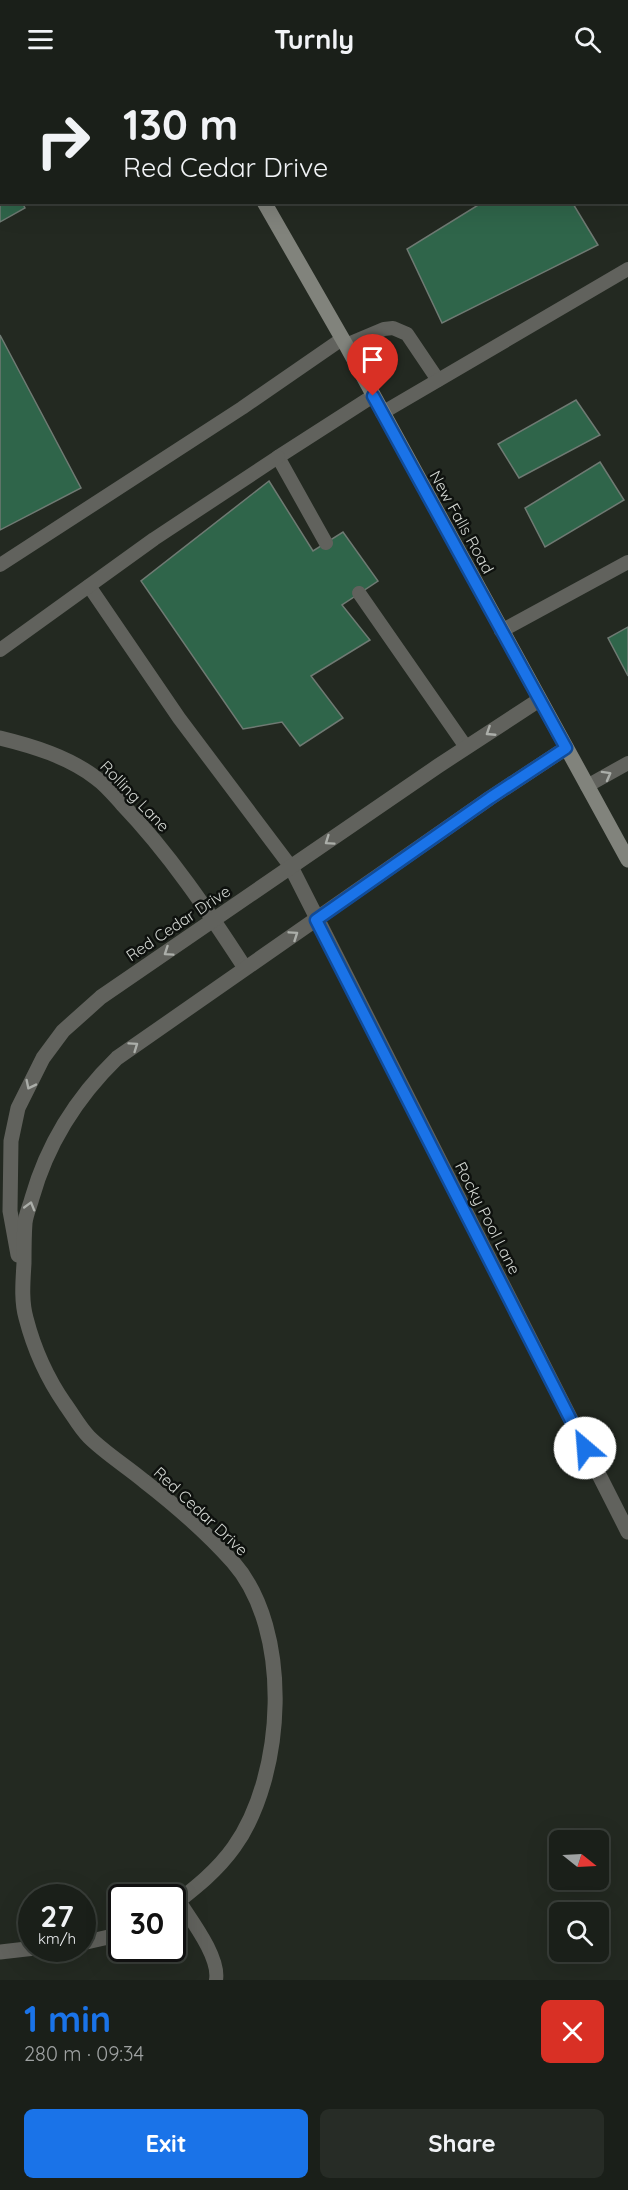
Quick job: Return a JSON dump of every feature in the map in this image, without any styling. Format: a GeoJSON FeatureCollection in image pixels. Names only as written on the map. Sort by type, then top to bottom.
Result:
{"type":"FeatureCollection","features":[{"type":"Feature","properties":{"kind":"main road","name":"New Falls Road"},"geometry":{"type":"LineString","coordinates":[[265,204],[344,342],[628,860]]}},
{"type":"Feature","properties":{"kind":"street","name":"Red Cedar Drive"},"geometry":{"type":"LineString","coordinates":[[186,1895],[212,1875],[235,1846],[259,1801],[271,1757],[276,1703],[274,1661],[264,1622],[251,1590],[234,1564],[168,1500],[88,1436],[53,1387],[41,1363],[26,1318],[10,1211],[12,1141],[18,1108],[43,1058],[63,1031],[101,997],[466,747],[539,700]]}},
{"type":"Feature","properties":{"kind":"street","name":"Rolling Lane"},"geometry":{"type":"LineString","coordinates":[[0,738],[30,745],[70,762],[97,778],[145,828],[214,921],[245,968]]}},
{"type":"Feature","properties":{"kind":"street","name":"Red Cedar Drive"},"geometry":{"type":"LineString","coordinates":[[22,1285],[26,1221],[39,1175],[62,1126],[97,1077],[117,1058],[245,968],[566,748]]}},
{"type":"Feature","properties":{"kind":"street","name":"Rocky Pool Lane"},"geometry":{"type":"LineString","coordinates":[[291,867],[628,1532]]}},
{"type":"Feature","properties":{"kind":"street"},"geometry":{"type":"LineString","coordinates":[[0,1952],[18,1950]]}},
{"type":"Feature","properties":{"kind":"lane"},"geometry":{"type":"LineString","coordinates":[[382,413],[628,269]]}},
{"type":"Feature","properties":{"kind":"lane"},"geometry":{"type":"LineString","coordinates":[[0,565],[344,342],[393,328],[407,334],[438,380]]}},
{"type":"Feature","properties":{"kind":"lane"},"geometry":{"type":"LineString","coordinates":[[0,650],[154,539],[373,396]]}},
{"type":"Feature","properties":{"kind":"lane"},"geometry":{"type":"LineString","coordinates":[[278,458],[326,543]]}},
{"type":"Feature","properties":{"kind":"lane"},"geometry":{"type":"LineString","coordinates":[[501,631],[628,562]]}},
{"type":"Feature","properties":{"kind":"lane"},"geometry":{"type":"LineString","coordinates":[[88,586],[179,718],[291,867]]}},
{"type":"Feature","properties":{"kind":"lane"},"geometry":{"type":"LineString","coordinates":[[359,593],[466,747]]}},
{"type":"Feature","properties":{"kind":"lane"},"geometry":{"type":"LineString","coordinates":[[587,786],[628,764]]}},
{"type":"Feature","properties":{"kind":"lane"},"geometry":{"type":"LineString","coordinates":[[186,1917],[209,1950],[216,1980]]}},
{"type":"Feature","properties":{"kind":"building"},"geometry":{"type":"Polygon","coordinates":[[[0,204],[23,204],[25,208],[0,222],[0,204]]]}},
{"type":"Feature","properties":{"kind":"building"},"geometry":{"type":"Polygon","coordinates":[[[480,204],[573,204],[598,245],[442,323],[407,249],[480,204]]]}},
{"type":"Feature","properties":{"kind":"building"},"geometry":{"type":"Polygon","coordinates":[[[0,335],[81,488],[0,530],[0,335]]]}},
{"type":"Feature","properties":{"kind":"building"},"geometry":{"type":"Polygon","coordinates":[[[576,400],[600,435],[519,478],[498,444],[576,400]]]}},
{"type":"Feature","properties":{"kind":"building"},"geometry":{"type":"Polygon","coordinates":[[[600,462],[624,500],[545,547],[525,508],[600,462]]]}},
{"type":"Feature","properties":{"kind":"building"},"geometry":{"type":"Polygon","coordinates":[[[269,481],[313,551],[343,532],[378,581],[342,605],[370,640],[311,676],[343,718],[300,746],[282,722],[243,729],[141,581],[269,481]]]}},
{"type":"Feature","properties":{"kind":"building"},"geometry":{"type":"Polygon","coordinates":[[[628,627],[628,676],[608,638],[628,627]]]}},
{"type":"Feature","properties":{"kind":"route"},"geometry":{"type":"LineString","coordinates":[[373,396],[566,748],[490,798],[316,920],[585,1448]]}}]}
